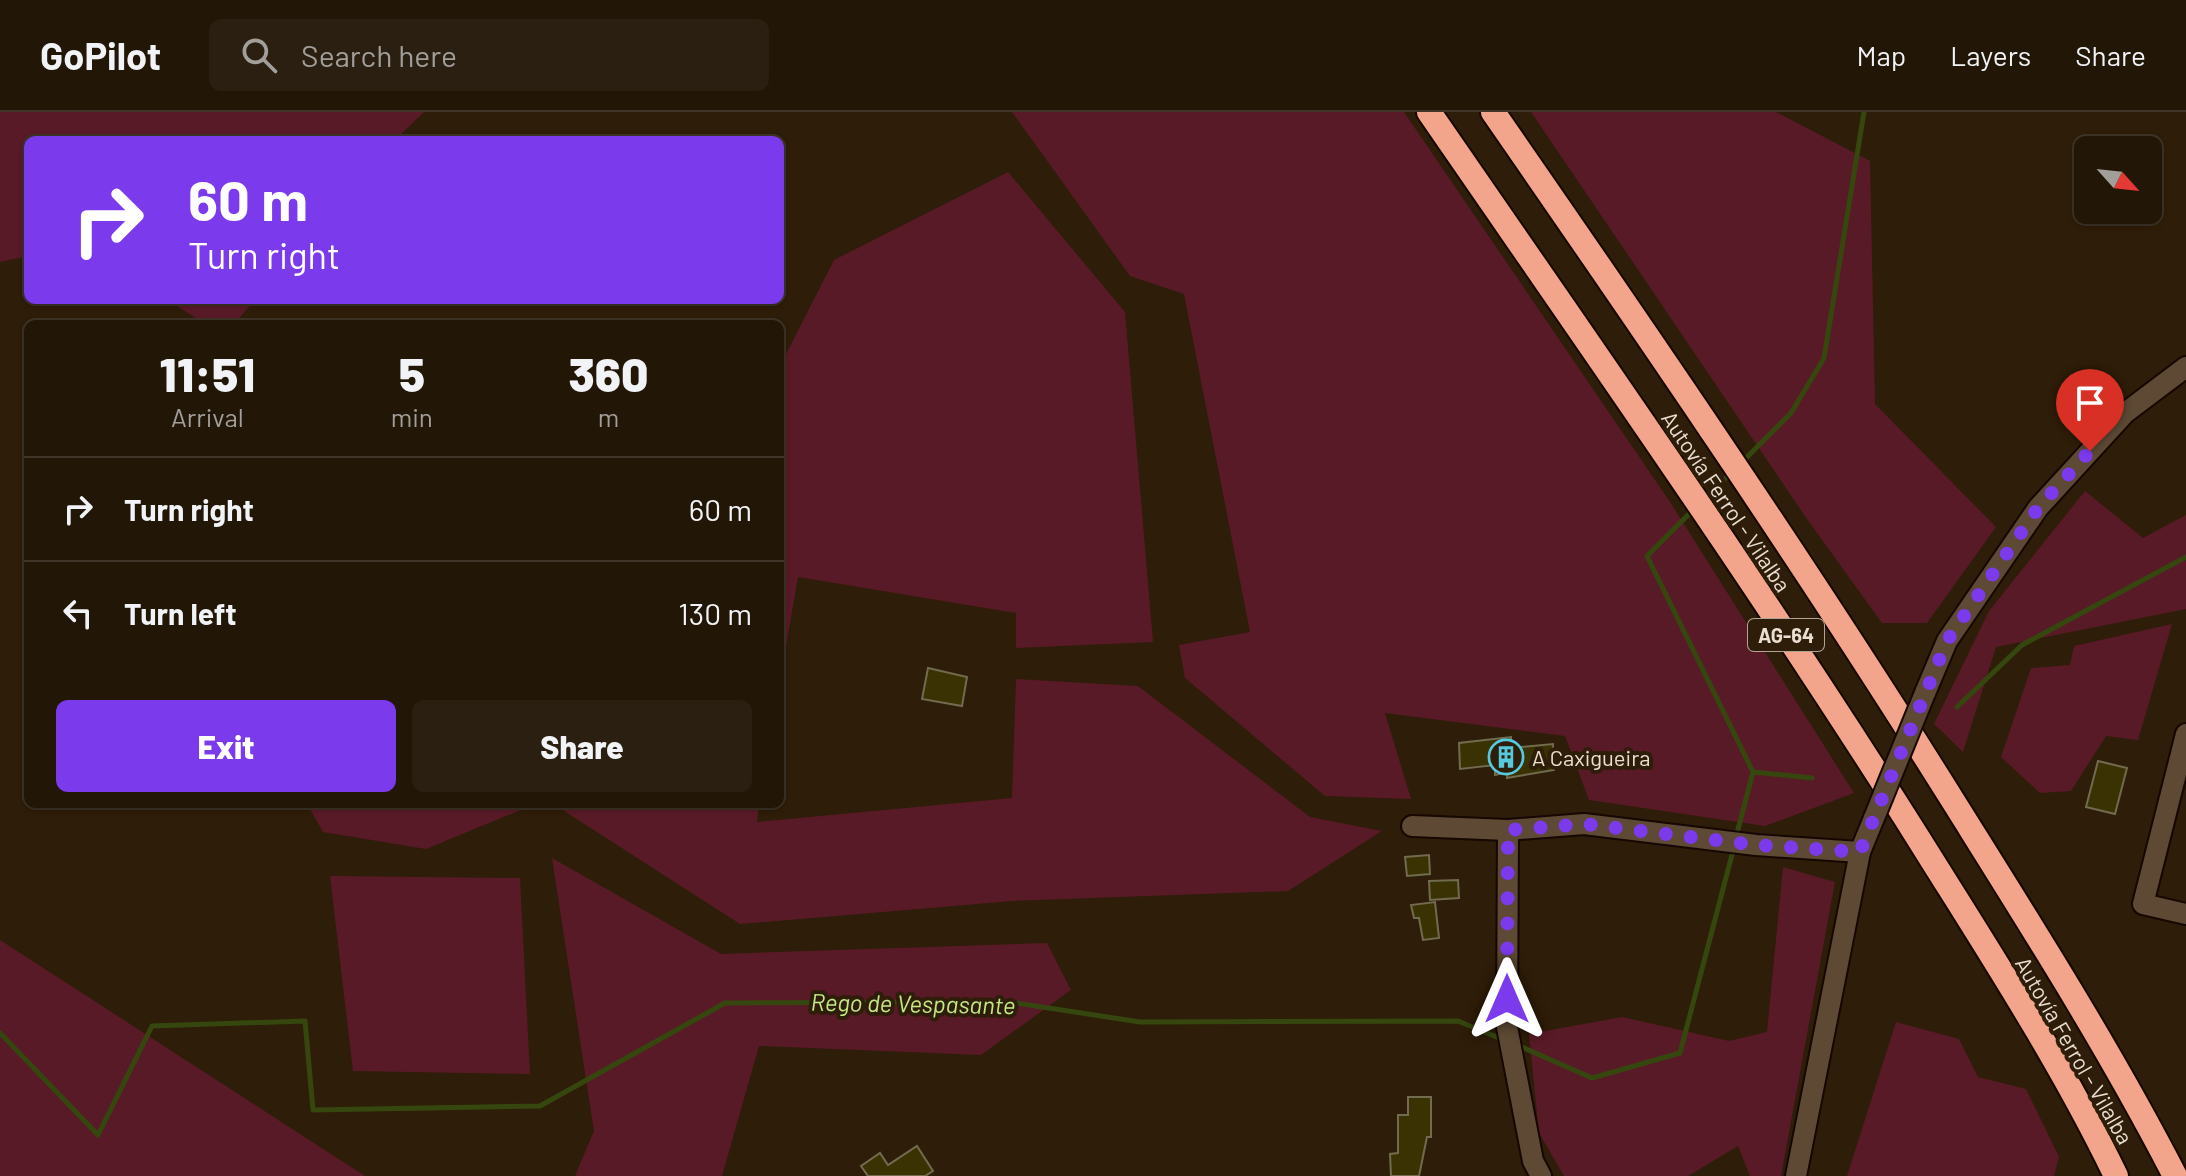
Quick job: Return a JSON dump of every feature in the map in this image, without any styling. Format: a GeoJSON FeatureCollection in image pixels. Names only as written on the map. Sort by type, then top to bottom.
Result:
{"type":"FeatureCollection","features":[{"type":"Feature","properties":{"kind":"highway","name":"Autovía Ferrol - Vilalba"},"geometry":{"type":"LineString","coordinates":[[1429,112],[1716,529],[1864,752],[2006,979],[2116,1176]]}},
{"type":"Feature","properties":{"kind":"highway","name":"Autovía Ferrol - Vilalba"},"geometry":{"type":"LineString","coordinates":[[1493,112],[1646,332],[1893,705],[2093,1024],[2175,1176]]}},
{"type":"Feature","properties":{"kind":"street"},"geometry":{"type":"LineString","coordinates":[[1796,1176],[1860,852],[1947,641],[2038,508],[2125,413],[2186,367]]}},
{"type":"Feature","properties":{"kind":"street"},"geometry":{"type":"LineString","coordinates":[[2186,734],[2143,904],[2186,914]]}},
{"type":"Feature","properties":{"kind":"street"},"geometry":{"type":"LineString","coordinates":[[1412,826],[1508,830],[1584,824],[1756,845],[1860,852]]}},
{"type":"Feature","properties":{"kind":"street"},"geometry":{"type":"LineString","coordinates":[[1508,830],[1507,1027],[1533,1161],[1541,1176]]}},
{"type":"Feature","properties":{"kind":"shaded area"},"geometry":{"type":"Polygon","coordinates":[[[0,112],[424,112],[399,136],[24,136],[24,257],[0,262],[0,112]]]}},
{"type":"Feature","properties":{"kind":"shaded area"},"geometry":{"type":"Polygon","coordinates":[[[1012,112],[1404,112],[1670,502],[1854,793],[1765,826],[1589,800],[1565,736],[1385,713],[1411,799],[1325,796],[1185,678],[1179,645],[1250,632],[1184,294],[1130,276],[1012,112]]]}},
{"type":"Feature","properties":{"kind":"shaded area"},"geometry":{"type":"Polygon","coordinates":[[[1531,112],[1776,112],[1870,161],[1875,404],[1996,527],[1927,623],[1882,623],[1807,519],[1531,112]]]}},
{"type":"Feature","properties":{"kind":"shaded area"},"geometry":{"type":"Polygon","coordinates":[[[1008,172],[1125,312],[1153,642],[1016,648],[1016,613],[798,577],[784,658],[784,358],[834,260],[1008,172]]]}},
{"type":"Feature","properties":{"kind":"shaded area"},"geometry":{"type":"Polygon","coordinates":[[[174,304],[252,304],[238,320],[199,320],[174,304]]]}},
{"type":"Feature","properties":{"kind":"shaded area"},"geometry":{"type":"Polygon","coordinates":[[[2085,491],[2143,538],[2186,515],[2186,609],[1996,647],[1963,752],[1934,724],[1989,611],[2085,491]]]}},
{"type":"Feature","properties":{"kind":"shaded area"},"geometry":{"type":"Polygon","coordinates":[[[2172,624],[2138,740],[2106,736],[2071,791],[2040,793],[2001,757],[2031,668],[2070,665],[2074,646],[2172,624]]]}},
{"type":"Feature","properties":{"kind":"shaded area"},"geometry":{"type":"Polygon","coordinates":[[[1016,679],[1138,686],[1310,817],[1382,831],[1288,891],[1012,901],[740,924],[560,808],[759,808],[757,822],[1012,798],[1016,679]]]}},
{"type":"Feature","properties":{"kind":"shaded area"},"geometry":{"type":"Polygon","coordinates":[[[309,808],[525,808],[426,849],[323,832],[309,808]]]}},
{"type":"Feature","properties":{"kind":"shaded area"},"geometry":{"type":"Polygon","coordinates":[[[552,858],[721,954],[1047,943],[1071,990],[981,1055],[759,1046],[722,1176],[575,1176],[594,1131],[552,858]]]}},
{"type":"Feature","properties":{"kind":"shaded area"},"geometry":{"type":"Polygon","coordinates":[[[1783,867],[1835,882],[1781,1176],[1750,1176],[1738,1146],[1688,1176],[1564,1176],[1539,1133],[1529,1034],[1622,1017],[1729,1041],[1767,1032],[1783,867]]]}},
{"type":"Feature","properties":{"kind":"shaded area"},"geometry":{"type":"Polygon","coordinates":[[[330,876],[520,878],[530,1074],[353,1071],[330,876]]]}},
{"type":"Feature","properties":{"kind":"shaded area"},"geometry":{"type":"Polygon","coordinates":[[[0,940],[365,1176],[0,1176],[0,940]]]}},
{"type":"Feature","properties":{"kind":"shaded area"},"geometry":{"type":"Polygon","coordinates":[[[1896,1022],[1959,1039],[1978,1077],[2026,1089],[2059,1157],[2054,1176],[1847,1176],[1896,1022]]]}},
{"type":"Feature","properties":{"kind":"building"},"geometry":{"type":"Polygon","coordinates":[[[928,668],[967,677],[962,706],[922,699],[928,668]]]}},
{"type":"Feature","properties":{"kind":"building","name":"A Caxigueira"},"geometry":{"type":"Polygon","coordinates":[[[1511,737],[1511,748],[1553,744],[1554,770],[1507,778],[1508,772],[1495,775],[1495,765],[1460,769],[1459,743],[1511,737]]]}},
{"type":"Feature","properties":{"kind":"building"},"geometry":{"type":"Polygon","coordinates":[[[2098,761],[2127,768],[2115,814],[2086,807],[2098,761]]]}},
{"type":"Feature","properties":{"kind":"building"},"geometry":{"type":"Polygon","coordinates":[[[1429,855],[1430,874],[1407,876],[1405,857],[1429,855]]]}},
{"type":"Feature","properties":{"kind":"building"},"geometry":{"type":"Polygon","coordinates":[[[1458,880],[1459,898],[1430,900],[1429,881],[1458,880]]]}},
{"type":"Feature","properties":{"kind":"building"},"geometry":{"type":"Polygon","coordinates":[[[1435,902],[1439,938],[1423,940],[1419,918],[1414,918],[1411,905],[1435,902]]]}},
{"type":"Feature","properties":{"kind":"building"},"geometry":{"type":"Polygon","coordinates":[[[1408,1097],[1431,1097],[1431,1137],[1427,1137],[1419,1176],[1391,1176],[1390,1154],[1398,1153],[1398,1115],[1408,1115],[1408,1097]]]}},
{"type":"Feature","properties":{"kind":"building"},"geometry":{"type":"Polygon","coordinates":[[[917,1146],[933,1171],[925,1176],[868,1176],[861,1166],[880,1153],[888,1165],[917,1146]]]}},
{"type":"Feature","properties":{"kind":"waterway"},"geometry":{"type":"LineString","coordinates":[[1742,462],[1791,413],[1824,358],[1864,112]]}},
{"type":"Feature","properties":{"kind":"waterway"},"geometry":{"type":"LineString","coordinates":[[1705,499],[1732,472]]}},
{"type":"Feature","properties":{"kind":"waterway"},"geometry":{"type":"LineString","coordinates":[[1695,508],[1647,556],[1753,772]]}},
{"type":"Feature","properties":{"kind":"waterway","name":"Rego de Vespasante"},"geometry":{"type":"LineString","coordinates":[[1957,707],[2022,645],[2186,557]]}},
{"type":"Feature","properties":{"kind":"waterway","name":"Rego de Vespasante"},"geometry":{"type":"LineString","coordinates":[[1736,837],[1753,772],[1812,778]]}},
{"type":"Feature","properties":{"kind":"waterway","name":"Rego de Vespasante"},"geometry":{"type":"LineString","coordinates":[[1517,1045],[1592,1078],[1680,1053],[1734,847]]}},
{"type":"Feature","properties":{"kind":"waterway","name":"Rego de Vespasante"},"geometry":{"type":"LineString","coordinates":[[0,1033],[98,1135],[152,1026],[305,1021],[313,1110],[540,1106],[725,1003],[1009,1002],[1140,1022],[1458,1021],[1504,1040]]}},
{"type":"Feature","properties":{"kind":"place","name":"A Caxigueira"},"geometry":{"type":"Point","coordinates":[1506,757]}},
{"type":"Feature","properties":{"kind":"route"},"geometry":{"type":"LineString","coordinates":[[1507,999],[1508,830],[1584,824],[1756,845],[1860,852],[1947,641],[2038,508],[2090,451]]}}]}
